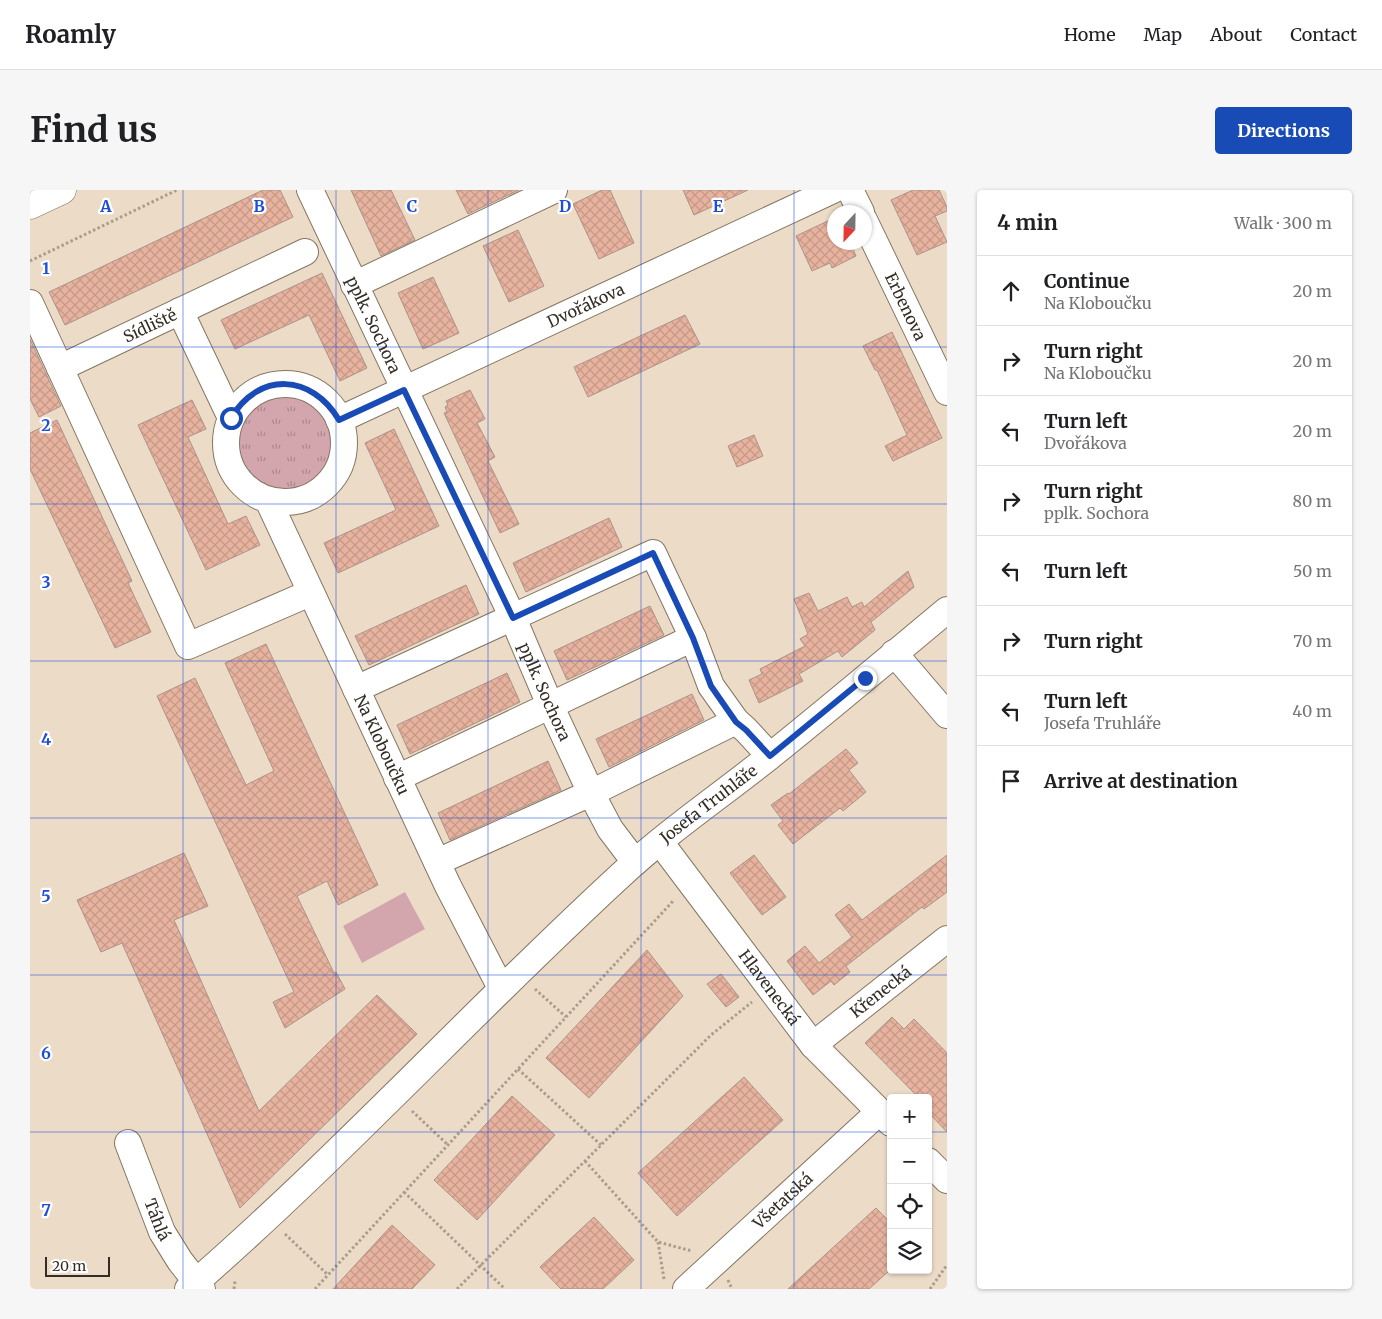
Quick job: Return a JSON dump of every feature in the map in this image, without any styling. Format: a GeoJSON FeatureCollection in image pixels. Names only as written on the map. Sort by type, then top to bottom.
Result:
{"type":"FeatureCollection","features":[{"type":"Feature","properties":{"kind":"main road"},"geometry":{"type":"LineString","coordinates":[[30,205],[62,190]]}},
{"type":"Feature","properties":{"kind":"street","name":"pplk. Sochora"},"geometry":{"type":"LineString","coordinates":[[310,190],[513,618],[590,793],[610,829],[635,862]]}},
{"type":"Feature","properties":{"kind":"street"},"geometry":{"type":"LineString","coordinates":[[354,285],[554,190]]}},
{"type":"Feature","properties":{"kind":"street","name":"Dvořákova"},"geometry":{"type":"LineString","coordinates":[[339,420],[833,190]]}},
{"type":"Feature","properties":{"kind":"street"},"geometry":{"type":"LineString","coordinates":[[850,190],[858,205]]}},
{"type":"Feature","properties":{"kind":"street","name":"Erbenova"},"geometry":{"type":"LineString","coordinates":[[872,237],[947,392]]}},
{"type":"Feature","properties":{"kind":"street","name":"Sídliště"},"geometry":{"type":"LineString","coordinates":[[60,368],[305,252]]}},
{"type":"Feature","properties":{"kind":"street"},"geometry":{"type":"LineString","coordinates":[[30,303],[188,646],[310,593]]}},
{"type":"Feature","properties":{"kind":"street"},"geometry":{"type":"LineString","coordinates":[[180,311],[231,418]]}},
{"type":"Feature","properties":{"kind":"street"},"geometry":{"type":"LineString","coordinates":[[279,384],[304,387],[315,392],[325,400],[339,420],[344,444],[343,456],[339,467],[325,487],[315,495],[292,502],[280,503],[268,500],[250,492],[241,483],[231,467],[227,455],[226,436],[231,418],[246,399],[267,387],[279,384]]}},
{"type":"Feature","properties":{"kind":"street","name":"Na Kloboučku"},"geometry":{"type":"LineString","coordinates":[[268,500],[437,862],[501,988]]}},
{"type":"Feature","properties":{"kind":"street"},"geometry":{"type":"LineString","coordinates":[[356,690],[653,553],[693,638],[711,686],[736,722],[770,756]]}},
{"type":"Feature","properties":{"kind":"street","name":"Josefa Truhláře"},"geometry":{"type":"LineString","coordinates":[[195,1287],[363,1126],[501,988],[635,862],[770,756],[947,610]]}},
{"type":"Feature","properties":{"kind":"street"},"geometry":{"type":"LineString","coordinates":[[397,778],[693,638]]}},
{"type":"Feature","properties":{"kind":"street"},"geometry":{"type":"LineString","coordinates":[[894,653],[947,715]]}},
{"type":"Feature","properties":{"kind":"street"},"geometry":{"type":"LineString","coordinates":[[437,862],[590,793],[736,722]]}},
{"type":"Feature","properties":{"kind":"street","name":"Hlavenecká"},"geometry":{"type":"LineString","coordinates":[[660,842],[813,1045],[885,1118]]}},
{"type":"Feature","properties":{"kind":"street","name":"Křenecká"},"geometry":{"type":"LineString","coordinates":[[813,1045],[947,938]]}},
{"type":"Feature","properties":{"kind":"street","name":"Všetatská"},"geometry":{"type":"LineString","coordinates":[[675,1284],[715,1262],[885,1118]]}},
{"type":"Feature","properties":{"kind":"street","name":"Táhlá"},"geometry":{"type":"LineString","coordinates":[[128,1143],[162,1232],[195,1287]]}},
{"type":"Feature","properties":{"kind":"street"},"geometry":{"type":"LineString","coordinates":[[932,1165],[947,1180]]}},
{"type":"Feature","properties":{"kind":"path"},"geometry":{"type":"LineString","coordinates":[[30,261],[176,190]]}},
{"type":"Feature","properties":{"kind":"path"},"geometry":{"type":"LineString","coordinates":[[315,1289],[680,893]]}},
{"type":"Feature","properties":{"kind":"path"},"geometry":{"type":"LineString","coordinates":[[529,983],[566,1017]]}},
{"type":"Feature","properties":{"kind":"path"},"geometry":{"type":"LineString","coordinates":[[457,1289],[711,1035],[758,997]]}},
{"type":"Feature","properties":{"kind":"path"},"geometry":{"type":"LineString","coordinates":[[518,1069],[601,1145]]}},
{"type":"Feature","properties":{"kind":"path"},"geometry":{"type":"LineString","coordinates":[[407,1105],[448,1144]]}},
{"type":"Feature","properties":{"kind":"path"},"geometry":{"type":"LineString","coordinates":[[584,1162],[658,1242],[675,1284]]}},
{"type":"Feature","properties":{"kind":"path"},"geometry":{"type":"LineString","coordinates":[[404,1192],[505,1289]]}},
{"type":"Feature","properties":{"kind":"path"},"geometry":{"type":"LineString","coordinates":[[280,1230],[328,1275]]}},
{"type":"Feature","properties":{"kind":"path"},"geometry":{"type":"LineString","coordinates":[[658,1242],[704,1254],[715,1262],[725,1274],[732,1289]]}},
{"type":"Feature","properties":{"kind":"path"},"geometry":{"type":"LineString","coordinates":[[930,1289],[947,1265]]}},
{"type":"Feature","properties":{"kind":"path"},"geometry":{"type":"LineString","coordinates":[[234,1289],[237,1276]]}},
{"type":"Feature","properties":{"kind":"green space"},"geometry":{"type":"Polygon","coordinates":[[[285,394],[304,398],[320,408],[330,424],[334,443],[330,462],[320,478],[304,488],[285,492],[266,488],[250,478],[240,462],[236,443],[240,424],[250,408],[266,398],[285,394]]]}},
{"type":"Feature","properties":{"kind":"green space"},"geometry":{"type":"Polygon","coordinates":[[[405,892],[425,929],[362,963],[343,926],[405,892]]]}},
{"type":"Feature","properties":{"kind":"building"},"geometry":{"type":"Polygon","coordinates":[[[263,190],[280,190],[293,217],[65,325],[49,292],[263,190]]]}},
{"type":"Feature","properties":{"kind":"building"},"geometry":{"type":"Polygon","coordinates":[[[351,190],[391,190],[415,240],[381,256],[351,190]]]}},
{"type":"Feature","properties":{"kind":"building"},"geometry":{"type":"Polygon","coordinates":[[[456,190],[519,190],[468,214],[456,190]]]}},
{"type":"Feature","properties":{"kind":"building"},"geometry":{"type":"Polygon","coordinates":[[[602,190],[610,190],[634,243],[599,259],[573,204],[602,190]]]}},
{"type":"Feature","properties":{"kind":"building"},"geometry":{"type":"Polygon","coordinates":[[[683,190],[748,190],[694,215],[683,190]]]}},
{"type":"Feature","properties":{"kind":"building"},"geometry":{"type":"Polygon","coordinates":[[[913,190],[939,190],[947,207],[947,211],[935,216],[947,242],[917,255],[891,200],[913,190]]]}},
{"type":"Feature","properties":{"kind":"building"},"geometry":{"type":"Polygon","coordinates":[[[827,221],[827,250],[853,250],[856,256],[832,268],[830,263],[812,271],[796,236],[827,221]]]}},
{"type":"Feature","properties":{"kind":"building"},"geometry":{"type":"Polygon","coordinates":[[[518,230],[544,286],[509,302],[483,246],[518,230]]]}},
{"type":"Feature","properties":{"kind":"building"},"geometry":{"type":"Polygon","coordinates":[[[322,273],[367,368],[340,381],[309,315],[235,349],[221,320],[322,273]]]}},
{"type":"Feature","properties":{"kind":"building"},"geometry":{"type":"Polygon","coordinates":[[[433,277],[459,333],[423,349],[398,293],[433,277]]]}},
{"type":"Feature","properties":{"kind":"building"},"geometry":{"type":"Polygon","coordinates":[[[685,315],[700,344],[588,397],[574,367],[685,315]]]}},
{"type":"Feature","properties":{"kind":"building"},"geometry":{"type":"Polygon","coordinates":[[[892,332],[942,438],[893,461],[885,446],[907,435],[877,370],[875,370],[863,346],[892,332]]]}},
{"type":"Feature","properties":{"kind":"building"},"geometry":{"type":"Polygon","coordinates":[[[30,339],[61,406],[39,417],[30,399],[30,339]]]}},
{"type":"Feature","properties":{"kind":"building"},"geometry":{"type":"Polygon","coordinates":[[[470,390],[485,419],[477,423],[495,457],[488,461],[519,524],[500,533],[444,413],[447,412],[445,407],[448,405],[446,401],[470,390]]]}},
{"type":"Feature","properties":{"kind":"building"},"geometry":{"type":"Polygon","coordinates":[[[192,400],[206,429],[188,437],[228,524],[246,516],[260,545],[206,570],[138,425],[192,400]]]}},
{"type":"Feature","properties":{"kind":"building"},"geometry":{"type":"Polygon","coordinates":[[[57,420],[132,581],[128,583],[151,632],[115,648],[30,469],[30,433],[57,420]]]}},
{"type":"Feature","properties":{"kind":"building"},"geometry":{"type":"Polygon","coordinates":[[[394,429],[439,526],[338,573],[324,543],[396,510],[365,443],[394,429]]]}},
{"type":"Feature","properties":{"kind":"building"},"geometry":{"type":"Polygon","coordinates":[[[754,435],[763,456],[737,467],[728,446],[754,435]]]}},
{"type":"Feature","properties":{"kind":"building"},"geometry":{"type":"Polygon","coordinates":[[[609,518],[622,547],[526,592],[513,563],[609,518]]]}},
{"type":"Feature","properties":{"kind":"building"},"geometry":{"type":"Polygon","coordinates":[[[908,571],[914,587],[871,622],[875,630],[842,657],[838,651],[799,674],[803,681],[759,703],[749,680],[762,674],[760,669],[805,646],[800,639],[808,634],[794,599],[809,593],[818,611],[847,597],[852,607],[862,602],[864,607],[908,571]]]}},
{"type":"Feature","properties":{"kind":"building"},"geometry":{"type":"Polygon","coordinates":[[[466,585],[479,614],[369,665],[355,636],[466,585]]]}},
{"type":"Feature","properties":{"kind":"building"},"geometry":{"type":"Polygon","coordinates":[[[650,606],[664,635],[567,680],[554,651],[650,606]]]}},
{"type":"Feature","properties":{"kind":"building"},"geometry":{"type":"Polygon","coordinates":[[[266,644],[378,885],[338,905],[327,881],[297,896],[334,973],[336,972],[345,989],[285,1028],[273,1002],[294,992],[157,696],[195,678],[246,785],[274,771],[225,663],[266,644]]]}},
{"type":"Feature","properties":{"kind":"building"},"geometry":{"type":"Polygon","coordinates":[[[507,673],[520,702],[410,754],[397,725],[507,673]]]}},
{"type":"Feature","properties":{"kind":"building"},"geometry":{"type":"Polygon","coordinates":[[[692,694],[704,720],[609,767],[596,739],[692,694]]]}},
{"type":"Feature","properties":{"kind":"building"},"geometry":{"type":"Polygon","coordinates":[[[846,749],[858,763],[849,770],[866,792],[843,811],[840,808],[793,844],[778,825],[783,821],[771,805],[789,794],[846,749]]]}},
{"type":"Feature","properties":{"kind":"building"},"geometry":{"type":"Polygon","coordinates":[[[548,761],[561,790],[450,840],[438,813],[548,761]]]}},
{"type":"Feature","properties":{"kind":"building"},"geometry":{"type":"Polygon","coordinates":[[[184,853],[208,906],[174,920],[259,1111],[377,995],[417,1034],[240,1208],[122,943],[101,952],[77,900],[184,853]]]}},
{"type":"Feature","properties":{"kind":"building"},"geometry":{"type":"Polygon","coordinates":[[[754,855],[786,897],[762,915],[730,873],[754,855]]]}},
{"type":"Feature","properties":{"kind":"building"},"geometry":{"type":"Polygon","coordinates":[[[947,855],[947,892],[924,909],[922,907],[846,966],[850,972],[834,985],[831,981],[813,995],[787,961],[805,946],[819,963],[852,937],[835,915],[849,904],[862,920],[947,855]]]}},
{"type":"Feature","properties":{"kind":"building"},"geometry":{"type":"Polygon","coordinates":[[[647,950],[683,996],[589,1098],[546,1058],[647,950]]]}},
{"type":"Feature","properties":{"kind":"building"},"geometry":{"type":"Polygon","coordinates":[[[721,974],[739,997],[726,1007],[707,984],[721,974]]]}},
{"type":"Feature","properties":{"kind":"building"},"geometry":{"type":"Polygon","coordinates":[[[892,1017],[904,1029],[914,1019],[947,1053],[947,1132],[932,1116],[932,1094],[915,1094],[865,1043],[892,1017]]]}},
{"type":"Feature","properties":{"kind":"building"},"geometry":{"type":"Polygon","coordinates":[[[744,1077],[783,1120],[677,1216],[638,1173],[744,1077]]]}},
{"type":"Feature","properties":{"kind":"building"},"geometry":{"type":"Polygon","coordinates":[[[512,1096],[555,1135],[477,1220],[434,1180],[512,1096]]]}},
{"type":"Feature","properties":{"kind":"building"},"geometry":{"type":"Polygon","coordinates":[[[876,1208],[887,1219],[887,1273],[869,1289],[788,1289],[876,1208]]]}},
{"type":"Feature","properties":{"kind":"building"},"geometry":{"type":"Polygon","coordinates":[[[594,1217],[634,1260],[603,1289],[561,1289],[540,1267],[594,1217]]]}},
{"type":"Feature","properties":{"kind":"building"},"geometry":{"type":"Polygon","coordinates":[[[392,1225],[435,1265],[412,1289],[333,1289],[392,1225]]]}},
{"type":"Feature","properties":{"kind":"route"},"geometry":{"type":"LineString","coordinates":[[231,418],[246,399],[256,392],[279,384],[304,387],[315,392],[333,409],[339,420],[404,390],[513,618],[653,553],[693,638],[711,686],[736,722],[770,756],[865,678]]}}]}
